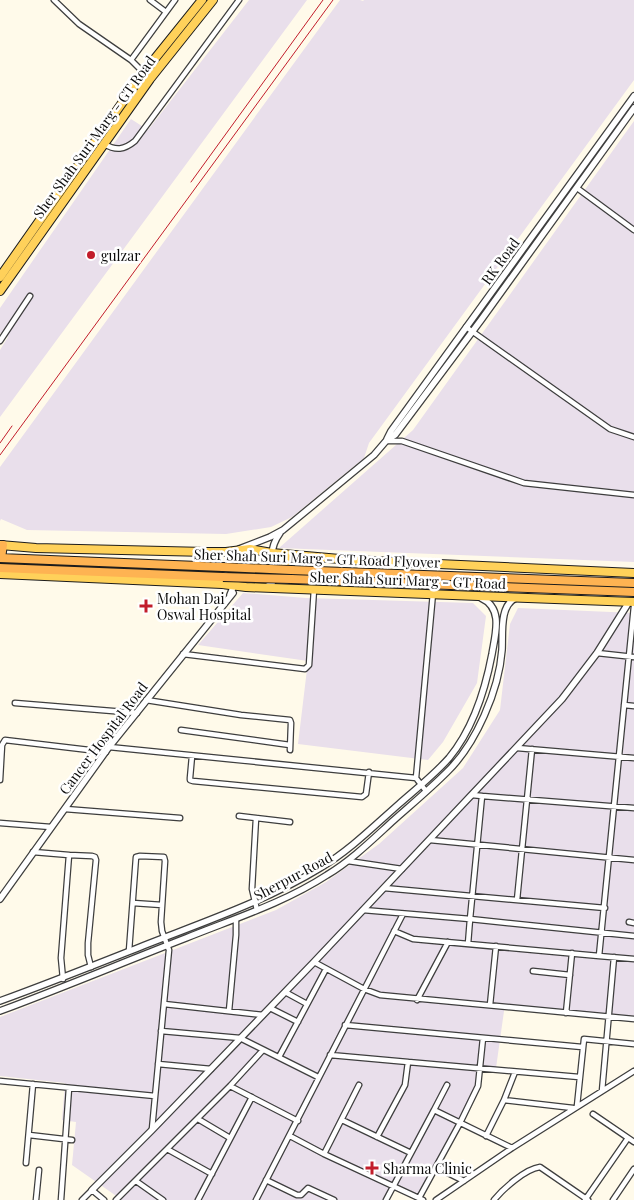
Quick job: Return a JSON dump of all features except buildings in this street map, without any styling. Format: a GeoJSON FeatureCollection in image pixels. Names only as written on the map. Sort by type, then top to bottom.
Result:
{"type":"FeatureCollection","features":[{"type":"Feature","properties":{"kind":"highway"},"geometry":{"type":"LineString","coordinates":[[0,558],[1,545]]}},
{"type":"Feature","properties":{"kind":"highway","name":"Sher Shah Suri Marg - GT Road Flyover"},"geometry":{"type":"LineString","coordinates":[[0,558],[634,583]]}},
{"type":"Feature","properties":{"kind":"highway","name":"Sher Shah Suri Marg - GT Road Flyover"},"geometry":{"type":"LineString","coordinates":[[3,571],[223,577],[290,584],[634,592]]}},
{"type":"Feature","properties":{"kind":"main road","name":"Sher Shah Suri Marg - GT Road"},"geometry":{"type":"LineString","coordinates":[[0,277],[141,71],[202,0]]}},
{"type":"Feature","properties":{"kind":"main road","name":"Sher Shah Suri Marg - GT Road"},"geometry":{"type":"LineString","coordinates":[[0,291],[150,78],[213,0]]}},
{"type":"Feature","properties":{"kind":"main road","name":"Sher Shah Suri Marg - GT Road"},"geometry":{"type":"LineString","coordinates":[[1,545],[36,548],[207,552],[226,552],[239,549],[361,561],[634,573]]}},
{"type":"Feature","properties":{"kind":"main road"},"geometry":{"type":"LineString","coordinates":[[290,584],[283,580],[282,570],[287,561],[296,556]]}},
{"type":"Feature","properties":{"kind":"main road","name":"Sher Shah Suri Marg - GT Road"},"geometry":{"type":"LineString","coordinates":[[3,571],[246,587],[290,584],[314,589],[632,603]]}},
{"type":"Feature","properties":{"kind":"street"},"geometry":{"type":"LineString","coordinates":[[54,0],[79,24],[130,60],[150,78]]}},
{"type":"Feature","properties":{"kind":"street"},"geometry":{"type":"LineString","coordinates":[[150,0],[166,12]]}},
{"type":"Feature","properties":{"kind":"street"},"geometry":{"type":"LineString","coordinates":[[130,60],[175,0]]}},
{"type":"Feature","properties":{"kind":"street"},"geometry":{"type":"LineString","coordinates":[[104,144],[112,149],[121,149],[135,141],[240,0]]}},
{"type":"Feature","properties":{"kind":"street","name":"RK Road"},"geometry":{"type":"LineString","coordinates":[[283,530],[374,455],[386,441],[391,431],[634,96]]}},
{"type":"Feature","properties":{"kind":"street","name":"RK Road"},"geometry":{"type":"LineString","coordinates":[[386,441],[395,435],[472,332],[634,108]]}},
{"type":"Feature","properties":{"kind":"street"},"geometry":{"type":"LineString","coordinates":[[577,188],[634,230]]}},
{"type":"Feature","properties":{"kind":"street"},"geometry":{"type":"LineString","coordinates":[[0,341],[30,296]]}},
{"type":"Feature","properties":{"kind":"street"},"geometry":{"type":"LineString","coordinates":[[466,327],[610,429],[634,437]]}},
{"type":"Feature","properties":{"kind":"street"},"geometry":{"type":"LineString","coordinates":[[386,441],[402,441],[524,483],[634,495]]}},
{"type":"Feature","properties":{"kind":"street"},"geometry":{"type":"LineString","coordinates":[[230,595],[234,585],[239,549],[283,530]]}},
{"type":"Feature","properties":{"kind":"street"},"geometry":{"type":"LineString","coordinates":[[263,587],[271,584],[275,577],[272,553],[275,541],[283,530]]}},
{"type":"Feature","properties":{"kind":"street"},"geometry":{"type":"LineString","coordinates":[[230,595],[246,587]]}},
{"type":"Feature","properties":{"kind":"street"},"geometry":{"type":"LineString","coordinates":[[183,654],[305,669],[310,665],[314,589]]}},
{"type":"Feature","properties":{"kind":"street"},"geometry":{"type":"LineString","coordinates":[[426,791],[416,778],[433,594]]}},
{"type":"Feature","properties":{"kind":"street","name":"Cancer Hospital Road"},"geometry":{"type":"LineString","coordinates":[[0,899],[108,749],[230,595]]}},
{"type":"Feature","properties":{"kind":"street","name":"Sherpur Road"},"geometry":{"type":"LineString","coordinates":[[0,1001],[91,968],[255,901],[320,869],[350,847],[450,756],[469,725],[485,688],[496,622],[495,610],[488,601],[475,596]]}},
{"type":"Feature","properties":{"kind":"street","name":"Sherpur Road"},"geometry":{"type":"LineString","coordinates":[[0,1011],[257,910],[314,883],[348,861],[460,758],[475,732],[492,695],[502,651],[506,608],[513,599],[522,597]]}},
{"type":"Feature","properties":{"kind":"street"},"geometry":{"type":"LineString","coordinates":[[82,1200],[270,1008],[517,748],[562,699],[632,603]]}},
{"type":"Feature","properties":{"kind":"street"},"geometry":{"type":"LineString","coordinates":[[599,956],[624,705],[631,657],[632,603]]}},
{"type":"Feature","properties":{"kind":"street"},"geometry":{"type":"LineString","coordinates":[[492,650],[502,651]]}},
{"type":"Feature","properties":{"kind":"street"},"geometry":{"type":"LineString","coordinates":[[597,653],[631,657]]}},
{"type":"Feature","properties":{"kind":"street"},"geometry":{"type":"LineString","coordinates":[[146,700],[241,715],[290,720],[290,747],[181,730]]}},
{"type":"Feature","properties":{"kind":"street"},"geometry":{"type":"LineString","coordinates":[[15,703],[137,713]]}},
{"type":"Feature","properties":{"kind":"street"},"geometry":{"type":"LineString","coordinates":[[624,705],[634,706]]}},
{"type":"Feature","properties":{"kind":"street"},"geometry":{"type":"LineString","coordinates":[[0,780],[2,745],[5,740],[369,772],[416,778]]}},
{"type":"Feature","properties":{"kind":"street"},"geometry":{"type":"LineString","coordinates":[[517,748],[634,758]]}},
{"type":"Feature","properties":{"kind":"street"},"geometry":{"type":"LineString","coordinates":[[517,900],[532,749]]}},
{"type":"Feature","properties":{"kind":"street"},"geometry":{"type":"LineString","coordinates":[[192,756],[190,780],[193,782],[362,797],[366,794],[369,772]]}},
{"type":"Feature","properties":{"kind":"street"},"geometry":{"type":"LineString","coordinates":[[472,795],[634,808]]}},
{"type":"Feature","properties":{"kind":"street"},"geometry":{"type":"LineString","coordinates":[[468,944],[482,796]]}},
{"type":"Feature","properties":{"kind":"street"},"geometry":{"type":"LineString","coordinates":[[65,808],[180,818]]}},
{"type":"Feature","properties":{"kind":"street"},"geometry":{"type":"LineString","coordinates":[[239,816],[290,822]]}},
{"type":"Feature","properties":{"kind":"street"},"geometry":{"type":"LineString","coordinates":[[256,818],[252,882],[257,910]]}},
{"type":"Feature","properties":{"kind":"street"},"geometry":{"type":"LineString","coordinates":[[0,823],[51,827]]}},
{"type":"Feature","properties":{"kind":"street"},"geometry":{"type":"LineString","coordinates":[[430,840],[634,860]]}},
{"type":"Feature","properties":{"kind":"street"},"geometry":{"type":"LineString","coordinates":[[350,847],[355,854]]}},
{"type":"Feature","properties":{"kind":"street"},"geometry":{"type":"LineString","coordinates":[[32,852],[95,857],[88,944],[91,968]]}},
{"type":"Feature","properties":{"kind":"street"},"geometry":{"type":"LineString","coordinates":[[63,978],[61,958],[69,855]]}},
{"type":"Feature","properties":{"kind":"street"},"geometry":{"type":"LineString","coordinates":[[129,951],[136,857],[161,856],[165,858],[162,927],[169,950],[152,1130]]}},
{"type":"Feature","properties":{"kind":"street"},"geometry":{"type":"LineString","coordinates":[[348,861],[402,869]]}},
{"type":"Feature","properties":{"kind":"street"},"geometry":{"type":"LineString","coordinates":[[384,888],[605,908]]}},
{"type":"Feature","properties":{"kind":"street"},"geometry":{"type":"LineString","coordinates":[[133,903],[162,905]]}},
{"type":"Feature","properties":{"kind":"street"},"geometry":{"type":"LineString","coordinates":[[363,910],[634,936]]}},
{"type":"Feature","properties":{"kind":"street"},"geometry":{"type":"LineString","coordinates":[[225,913],[229,921]]}},
{"type":"Feature","properties":{"kind":"street"},"geometry":{"type":"LineString","coordinates":[[256,1200],[298,1121],[318,1076],[403,914]]}},
{"type":"Feature","properties":{"kind":"street"},"geometry":{"type":"LineString","coordinates":[[229,1011],[236,919]]}},
{"type":"Feature","properties":{"kind":"street"},"geometry":{"type":"LineString","coordinates":[[394,931],[413,939],[634,959]]}},
{"type":"Feature","properties":{"kind":"street"},"geometry":{"type":"LineString","coordinates":[[417,1000],[448,942]]}},
{"type":"Feature","properties":{"kind":"street"},"geometry":{"type":"LineString","coordinates":[[490,1005],[496,946]]}},
{"type":"Feature","properties":{"kind":"street"},"geometry":{"type":"LineString","coordinates":[[566,1013],[572,953]]}},
{"type":"Feature","properties":{"kind":"street"},"geometry":{"type":"LineString","coordinates":[[602,1092],[614,957]]}},
{"type":"Feature","properties":{"kind":"street"},"geometry":{"type":"LineString","coordinates":[[314,962],[364,990],[380,996],[634,1019]]}},
{"type":"Feature","properties":{"kind":"street"},"geometry":{"type":"LineString","coordinates":[[279,1057],[326,969]]}},
{"type":"Feature","properties":{"kind":"street"},"geometry":{"type":"LineString","coordinates":[[533,971],[570,975]]}},
{"type":"Feature","properties":{"kind":"street"},"geometry":{"type":"LineString","coordinates":[[285,992],[307,1004]]}},
{"type":"Feature","properties":{"kind":"street"},"geometry":{"type":"LineString","coordinates":[[164,1004],[263,1014]]}},
{"type":"Feature","properties":{"kind":"street"},"geometry":{"type":"LineString","coordinates":[[270,1008],[298,1022]]}},
{"type":"Feature","properties":{"kind":"street"},"geometry":{"type":"LineString","coordinates":[[345,1025],[582,1047]]}},
{"type":"Feature","properties":{"kind":"street"},"geometry":{"type":"LineString","coordinates":[[162,1030],[240,1038],[318,1076]]}},
{"type":"Feature","properties":{"kind":"street"},"geometry":{"type":"LineString","coordinates":[[290,1136],[421,1199],[478,1086],[483,1038]]}},
{"type":"Feature","properties":{"kind":"street"},"geometry":{"type":"LineString","coordinates":[[575,1107],[583,1041],[585,1039],[634,1044]]}},
{"type":"Feature","properties":{"kind":"street"},"geometry":{"type":"LineString","coordinates":[[116,1200],[264,1050]]}},
{"type":"Feature","properties":{"kind":"street"},"geometry":{"type":"LineString","coordinates":[[330,1055],[579,1078]]}},
{"type":"Feature","properties":{"kind":"street"},"geometry":{"type":"LineString","coordinates":[[377,1137],[404,1085],[408,1062]]}},
{"type":"Feature","properties":{"kind":"street"},"geometry":{"type":"LineString","coordinates":[[158,1064],[211,1069]]}},
{"type":"Feature","properties":{"kind":"street"},"geometry":{"type":"LineString","coordinates":[[436,1200],[512,1148],[634,1071]]}},
{"type":"Feature","properties":{"kind":"street"},"geometry":{"type":"LineString","coordinates":[[486,1136],[504,1100],[515,1072]]}},
{"type":"Feature","properties":{"kind":"street"},"geometry":{"type":"LineString","coordinates":[[0,1081],[155,1096]]}},
{"type":"Feature","properties":{"kind":"street"},"geometry":{"type":"LineString","coordinates":[[26,1163],[33,1084]]}},
{"type":"Feature","properties":{"kind":"street"},"geometry":{"type":"LineString","coordinates":[[386,1200],[447,1085]]}},
{"type":"Feature","properties":{"kind":"street"},"geometry":{"type":"LineString","coordinates":[[230,1086],[298,1121]]}},
{"type":"Feature","properties":{"kind":"street"},"geometry":{"type":"LineString","coordinates":[[324,1154],[359,1086]]}},
{"type":"Feature","properties":{"kind":"street"},"geometry":{"type":"LineString","coordinates":[[61,1200],[69,1088]]}},
{"type":"Feature","properties":{"kind":"street"},"geometry":{"type":"LineString","coordinates":[[198,1200],[252,1097]]}},
{"type":"Feature","properties":{"kind":"street"},"geometry":{"type":"LineString","coordinates":[[504,1100],[575,1107]]}},
{"type":"Feature","properties":{"kind":"street"},"geometry":{"type":"LineString","coordinates":[[434,1110],[512,1148]]}},
{"type":"Feature","properties":{"kind":"street"},"geometry":{"type":"LineString","coordinates":[[593,1114],[634,1142]]}},
{"type":"Feature","properties":{"kind":"street"},"geometry":{"type":"LineString","coordinates":[[198,1119],[230,1138]]}},
{"type":"Feature","properties":{"kind":"street"},"geometry":{"type":"LineString","coordinates":[[342,1120],[411,1153]]}},
{"type":"Feature","properties":{"kind":"street"},"geometry":{"type":"LineString","coordinates":[[29,1136],[72,1140]]}},
{"type":"Feature","properties":{"kind":"street"},"geometry":{"type":"LineString","coordinates":[[495,1198],[524,1175],[540,1167],[586,1200],[628,1138]]}},
{"type":"Feature","properties":{"kind":"street"},"geometry":{"type":"LineString","coordinates":[[167,1149],[212,1174]]}},
{"type":"Feature","properties":{"kind":"street"},"geometry":{"type":"LineString","coordinates":[[436,1167],[464,1181]]}},
{"type":"Feature","properties":{"kind":"street"},"geometry":{"type":"LineString","coordinates":[[613,1200],[634,1169]]}},
{"type":"Feature","properties":{"kind":"street"},"geometry":{"type":"LineString","coordinates":[[36,1200],[39,1170]]}},
{"type":"Feature","properties":{"kind":"street"},"geometry":{"type":"LineString","coordinates":[[266,1180],[297,1195],[301,1195],[308,1188],[334,1200]]}},
{"type":"Feature","properties":{"kind":"street"},"geometry":{"type":"LineString","coordinates":[[136,1181],[163,1200]]}},
{"type":"Feature","properties":{"kind":"street"},"geometry":{"type":"LineString","coordinates":[[92,1190],[104,1200]]}},
{"type":"Feature","properties":{"kind":"street"},"geometry":{"type":"LineString","coordinates":[[495,1198],[503,1200]]}},
{"type":"Feature","properties":{"kind":"shaded area"},"geometry":{"type":"Polygon","coordinates":[[[249,0],[307,0],[0,417],[0,350],[8,337],[0,333],[0,308],[131,119],[148,130],[249,0]]]}},
{"type":"Feature","properties":{"kind":"shaded area"},"geometry":{"type":"Polygon","coordinates":[[[340,0],[634,0],[634,80],[369,443],[364,458],[292,517],[271,527],[226,534],[27,530],[1,519],[0,521],[0,467],[340,0]]]}},
{"type":"Feature","properties":{"kind":"shaded area"},"geometry":{"type":"Polygon","coordinates":[[[634,121],[634,562],[279,548],[413,430],[634,121]]]}},
{"type":"Feature","properties":{"kind":"shaded area"},"geometry":{"type":"Polygon","coordinates":[[[243,593],[306,598],[473,603],[486,616],[477,683],[443,742],[428,760],[298,744],[308,661],[198,645],[243,593]]]}},
{"type":"Feature","properties":{"kind":"shaded area"},"geometry":{"type":"Polygon","coordinates":[[[518,608],[634,613],[634,1016],[505,1004],[496,1068],[478,1066],[474,1090],[418,1194],[394,1183],[385,1200],[122,1200],[72,1165],[76,1122],[62,1120],[65,1083],[0,1076],[0,1017],[276,910],[326,882],[379,844],[463,768],[500,710],[510,624],[518,608]]]}},
{"type":"Feature","properties":{"kind":"railway"},"geometry":{"type":"LineString","coordinates":[[191,182],[323,0]]}},
{"type":"Feature","properties":{"kind":"railway"},"geometry":{"type":"LineString","coordinates":[[0,455],[333,0]]}},
{"type":"Feature","properties":{"kind":"railway"},"geometry":{"type":"LineString","coordinates":[[0,443],[12,426]]}},
{"type":"Feature","properties":{"kind":"place","name":"gulzar"},"geometry":{"type":"Point","coordinates":[91,255]}},
{"type":"Feature","properties":{"kind":"place","name":"Mohan Dai Oswal Hospital"},"geometry":{"type":"Point","coordinates":[146,606]}},
{"type":"Feature","properties":{"kind":"place","name":"Sharma Clinic"},"geometry":{"type":"Point","coordinates":[372,1168]}}]}
